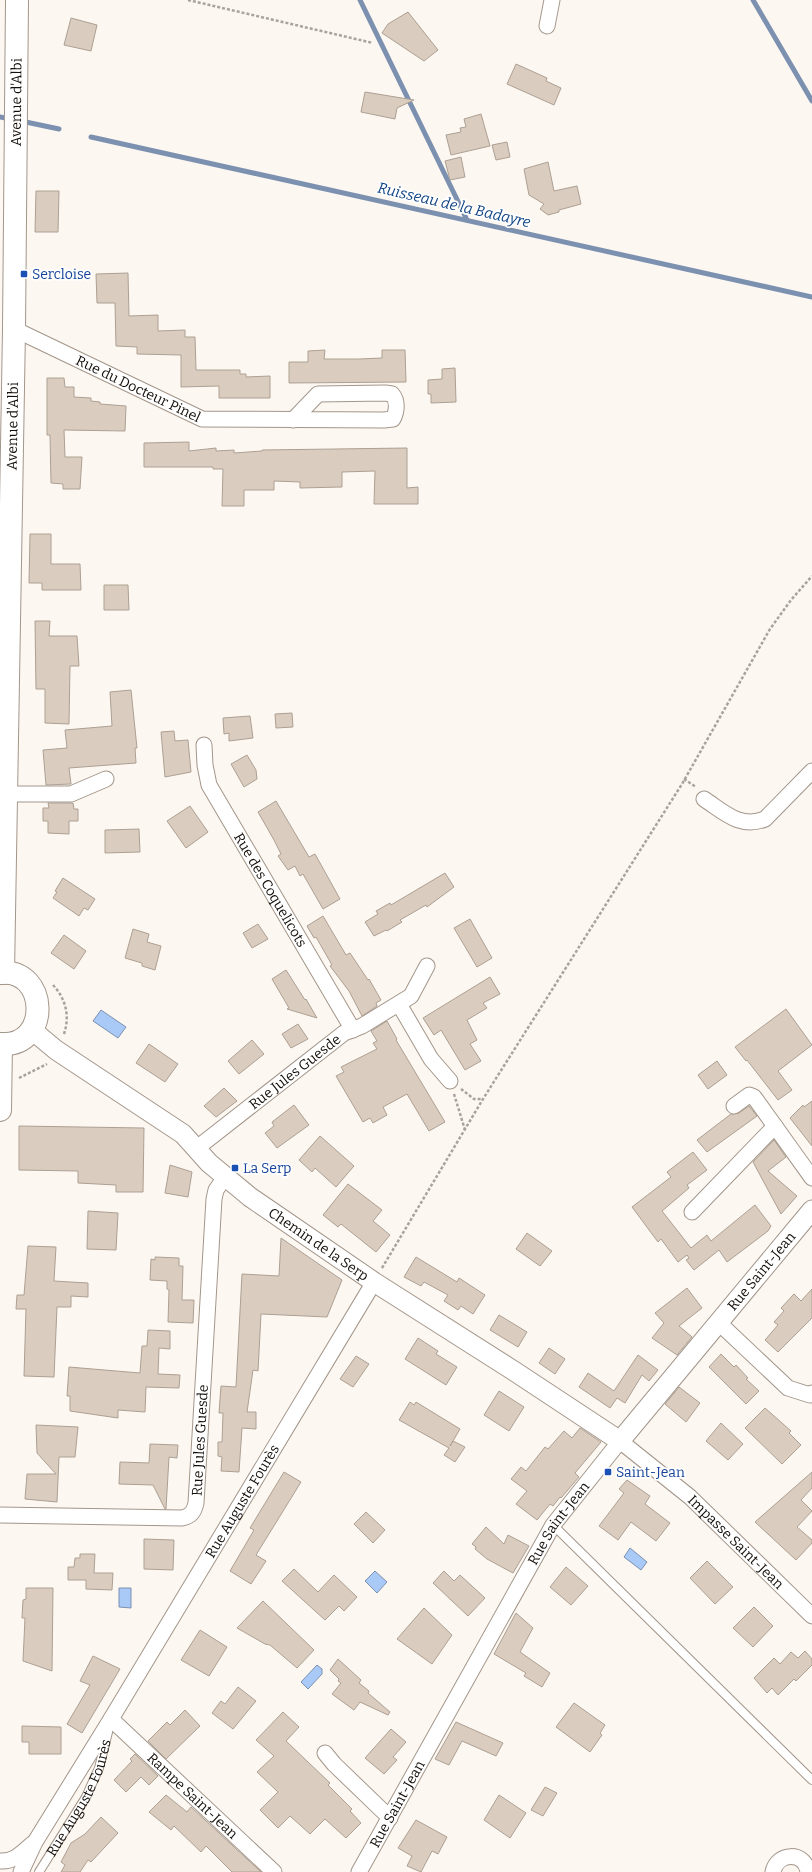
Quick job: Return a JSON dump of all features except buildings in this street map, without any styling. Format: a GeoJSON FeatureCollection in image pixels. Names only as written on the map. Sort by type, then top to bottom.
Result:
{"type":"FeatureCollection","features":[{"type":"Feature","properties":{"kind":"main road","name":"Avenue d'Albi"},"geometry":{"type":"LineString","coordinates":[[1,973],[7,794],[17,99],[17,0]]}},
{"type":"Feature","properties":{"kind":"main road"},"geometry":{"type":"LineString","coordinates":[[0,1110],[1,1044],[17,1041],[32,1030],[37,1020],[38,1009],[37,998],[32,988],[24,980],[14,975],[1,973]]}},
{"type":"Feature","properties":{"kind":"street"},"geometry":{"type":"LineString","coordinates":[[547,26],[552,0]]}},
{"type":"Feature","properties":{"kind":"street","name":"Rue du Docteur Pinel"},"geometry":{"type":"LineString","coordinates":[[14,329],[202,419],[293,420],[393,419],[396,413],[396,398],[392,394],[385,393],[318,394],[293,420]]}},
{"type":"Feature","properties":{"kind":"street","name":"Rue des Coquelicots"},"geometry":{"type":"LineString","coordinates":[[204,745],[204,765],[209,785],[353,1030]]}},
{"type":"Feature","properties":{"kind":"street"},"geometry":{"type":"LineString","coordinates":[[704,799],[737,820],[746,823],[756,823],[765,819],[812,771]]}},
{"type":"Feature","properties":{"kind":"street"},"geometry":{"type":"LineString","coordinates":[[7,794],[71,794],[106,779]]}},
{"type":"Feature","properties":{"kind":"street","name":"Rue Jules Guesde"},"geometry":{"type":"LineString","coordinates":[[197,1148],[344,1033],[353,1030],[411,996],[427,966]]}},
{"type":"Feature","properties":{"kind":"street"},"geometry":{"type":"LineString","coordinates":[[399,1004],[431,1058],[450,1081]]}},
{"type":"Feature","properties":{"kind":"street","name":"Chemin de la Serp"},"geometry":{"type":"LineString","coordinates":[[32,1030],[56,1050],[182,1134],[225,1177],[250,1197],[374,1282],[514,1371],[620,1441]]}},
{"type":"Feature","properties":{"kind":"street"},"geometry":{"type":"LineString","coordinates":[[734,1106],[749,1096],[754,1097],[812,1178]]}},
{"type":"Feature","properties":{"kind":"street"},"geometry":{"type":"LineString","coordinates":[[692,1212],[775,1126]]}},
{"type":"Feature","properties":{"kind":"street","name":"Rue Jules Guesde"},"geometry":{"type":"LineString","coordinates":[[0,1515],[182,1518],[189,1516],[194,1511],[214,1200],[216,1190],[225,1177]]}},
{"type":"Feature","properties":{"kind":"street","name":"Rue Saint-Jean"},"geometry":{"type":"LineString","coordinates":[[359,1872],[553,1525],[620,1441],[812,1210]]}},
{"type":"Feature","properties":{"kind":"street","name":"Rue Auguste Fourès"},"geometry":{"type":"LineString","coordinates":[[21,1872],[35,1842],[111,1719],[374,1282]]}},
{"type":"Feature","properties":{"kind":"street"},"geometry":{"type":"LineString","coordinates":[[718,1322],[788,1388],[810,1395],[812,1393]]}},
{"type":"Feature","properties":{"kind":"street","name":"Impasse Saint-Jean"},"geometry":{"type":"LineString","coordinates":[[620,1441],[690,1497],[812,1616]]}},
{"type":"Feature","properties":{"kind":"street","name":"Rampe Saint-Jean"},"geometry":{"type":"LineString","coordinates":[[111,1719],[274,1872]]}},
{"type":"Feature","properties":{"kind":"street"},"geometry":{"type":"LineString","coordinates":[[325,1753],[334,1764],[390,1818]]}},
{"type":"Feature","properties":{"kind":"street","name":"Rue Auguste Fourès"},"geometry":{"type":"LineString","coordinates":[[0,1861],[8,1861],[16,1858],[35,1842]]}},
{"type":"Feature","properties":{"kind":"street"},"geometry":{"type":"LineString","coordinates":[[773,1872],[775,1864],[780,1860],[791,1856],[801,1860],[805,1864],[808,1872]]}},
{"type":"Feature","properties":{"kind":"lane"},"geometry":{"type":"LineString","coordinates":[[553,1525],[812,1780]]}},
{"type":"Feature","properties":{"kind":"lane","name":"Rue Auguste Fourès"},"geometry":{"type":"LineString","coordinates":[[39,1872],[86,1797],[99,1768],[111,1719]]}},
{"type":"Feature","properties":{"kind":"path"},"geometry":{"type":"LineString","coordinates":[[188,0],[373,43]]}},
{"type":"Feature","properties":{"kind":"path"},"geometry":{"type":"LineString","coordinates":[[374,1282],[483,1099],[682,784],[770,629],[791,600],[812,576]]}},
{"type":"Feature","properties":{"kind":"path"},"geometry":{"type":"LineString","coordinates":[[16,1082],[22,1076],[43,1068],[48,1063]]}},
{"type":"Feature","properties":{"kind":"path"},"geometry":{"type":"LineString","coordinates":[[450,1081],[474,1099],[483,1099]]}},
{"type":"Feature","properties":{"kind":"path"},"geometry":{"type":"LineString","coordinates":[[450,1081],[465,1130]]}},
{"type":"Feature","properties":{"kind":"water"},"geometry":{"type":"Polygon","coordinates":[[[101,1010],[126,1027],[118,1038],[93,1021],[101,1010]]]}},
{"type":"Feature","properties":{"kind":"water"},"geometry":{"type":"Polygon","coordinates":[[[630,1548],[647,1562],[641,1570],[624,1557],[630,1548]]]}},
{"type":"Feature","properties":{"kind":"water"},"geometry":{"type":"Polygon","coordinates":[[[375,1571],[387,1582],[377,1593],[365,1581],[375,1571]]]}},
{"type":"Feature","properties":{"kind":"water"},"geometry":{"type":"Polygon","coordinates":[[[119,1588],[131,1588],[131,1608],[119,1607],[119,1588]]]}},
{"type":"Feature","properties":{"kind":"water"},"geometry":{"type":"Polygon","coordinates":[[[317,1665],[322,1669],[322,1674],[308,1689],[301,1682],[317,1665]]]}},
{"type":"Feature","properties":{"kind":"waterway"},"geometry":{"type":"LineString","coordinates":[[360,0],[467,220]]}},
{"type":"Feature","properties":{"kind":"waterway"},"geometry":{"type":"LineString","coordinates":[[753,0],[812,101]]}},
{"type":"Feature","properties":{"kind":"waterway","name":"Ruisseau de la Badayre"},"geometry":{"type":"LineString","coordinates":[[0,117],[11,119]]}},
{"type":"Feature","properties":{"kind":"waterway","name":"Ruisseau de la Badayre"},"geometry":{"type":"LineString","coordinates":[[21,121],[59,129]]}},
{"type":"Feature","properties":{"kind":"waterway","name":"Ruisseau de la Badayre"},"geometry":{"type":"LineString","coordinates":[[91,137],[812,297]]}},
{"type":"Feature","properties":{"kind":"place","name":"Sercloise"},"geometry":{"type":"Point","coordinates":[24,274]}},
{"type":"Feature","properties":{"kind":"place","name":"La Serp"},"geometry":{"type":"Point","coordinates":[235,1168]}},
{"type":"Feature","properties":{"kind":"place","name":"Saint-Jean"},"geometry":{"type":"Point","coordinates":[608,1472]}}]}
